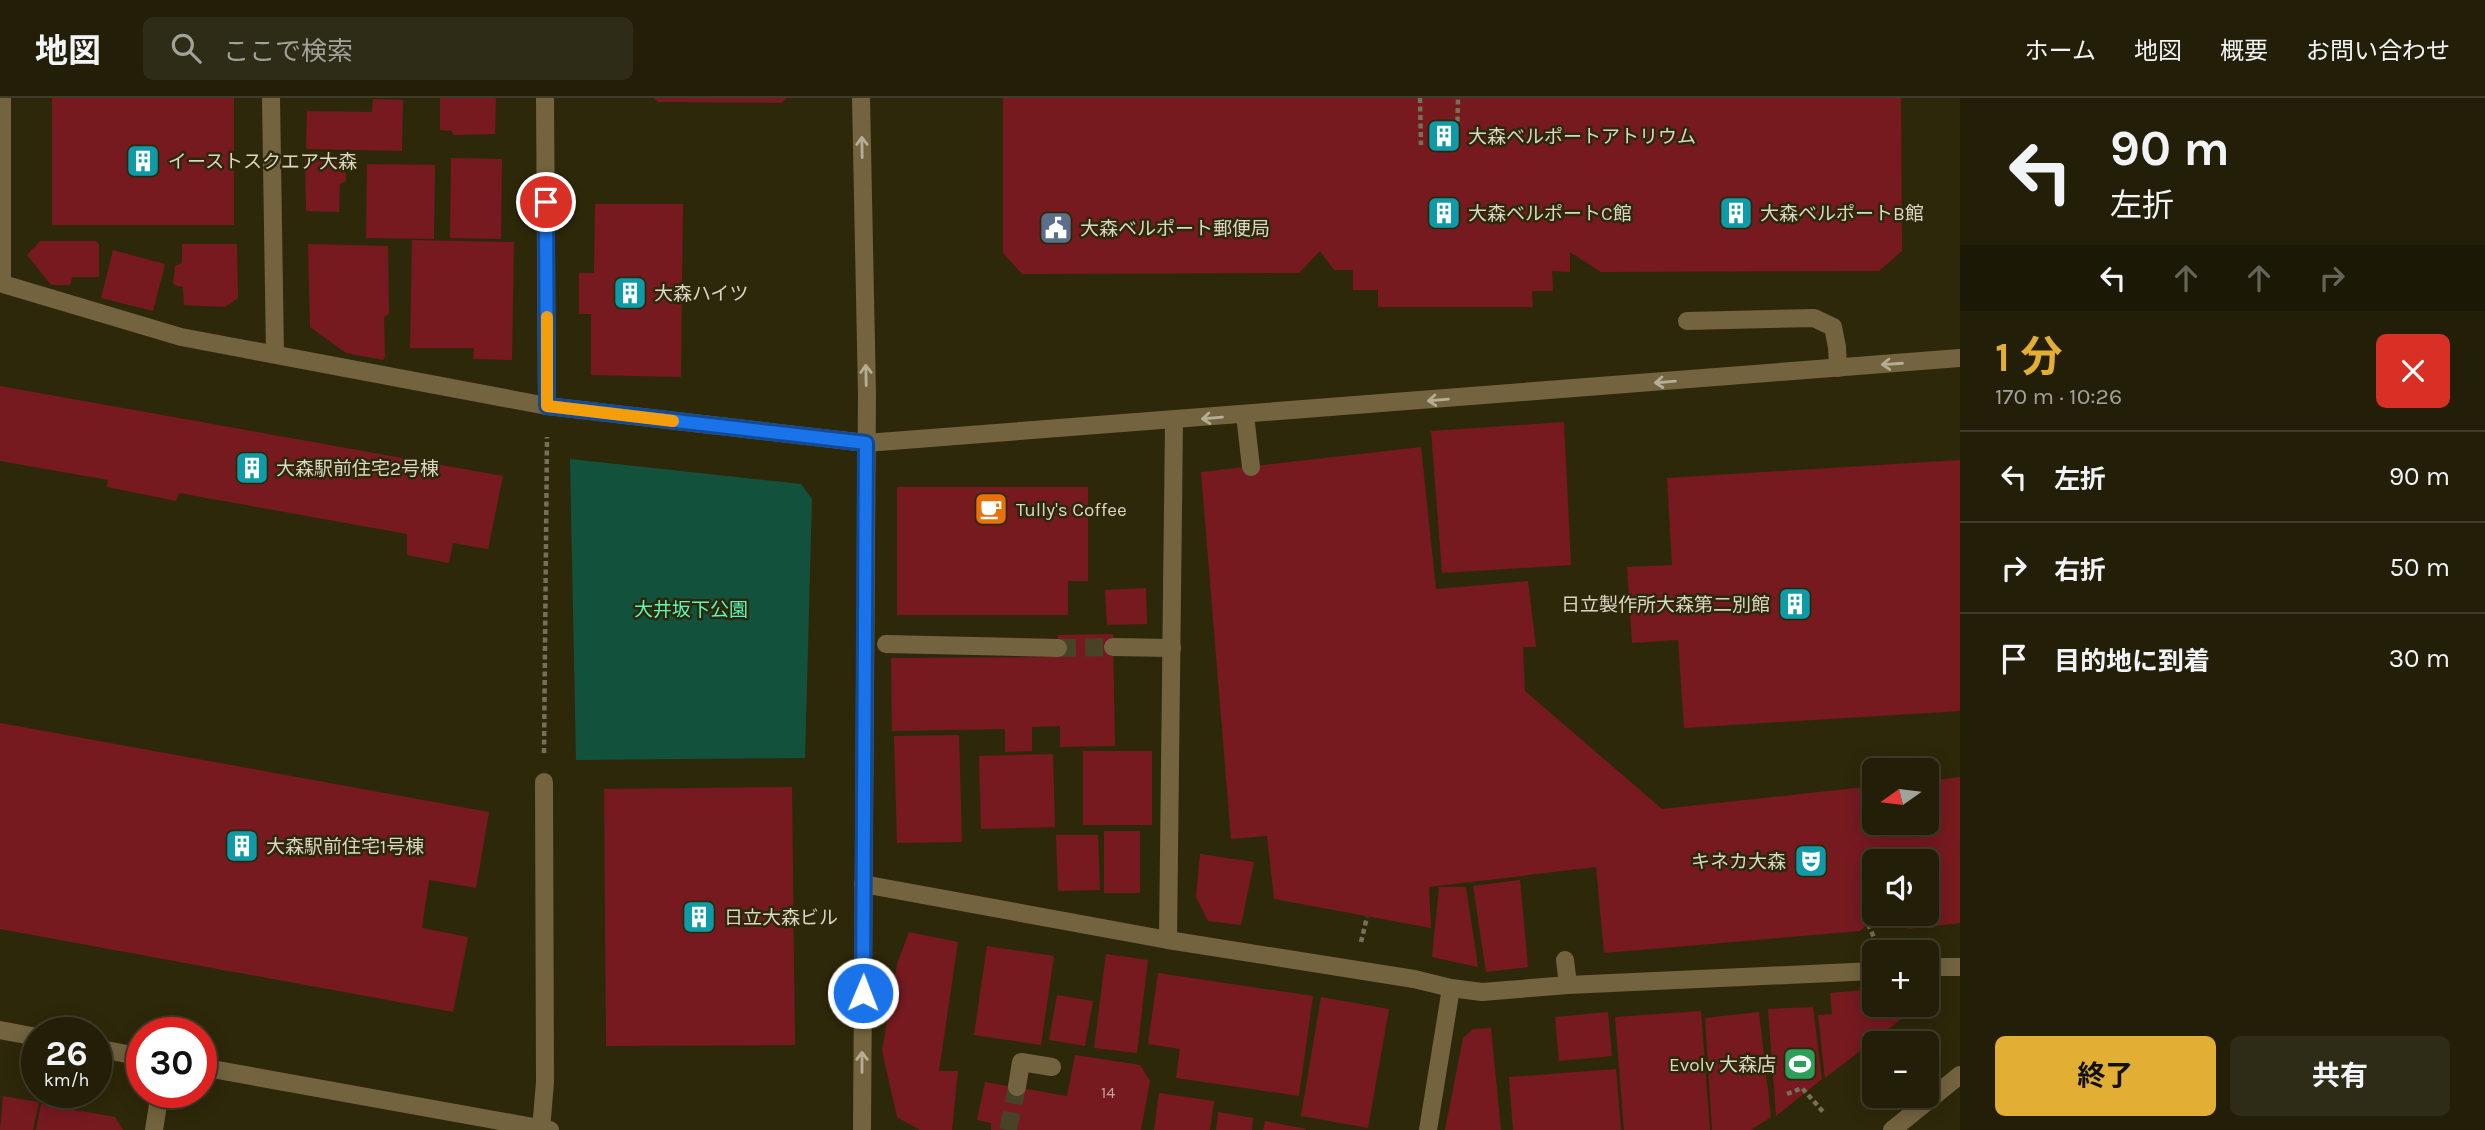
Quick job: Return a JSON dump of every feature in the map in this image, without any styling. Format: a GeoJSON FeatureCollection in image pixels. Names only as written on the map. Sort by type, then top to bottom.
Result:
{"type":"FeatureCollection","features":[{"type":"Feature","properties":{"kind":"street"},"geometry":{"type":"LineString","coordinates":[[2,98],[1,283],[181,337],[547,406],[866,443],[1960,359]]}},
{"type":"Feature","properties":{"kind":"street"},"geometry":{"type":"LineString","coordinates":[[271,98],[275,354]]}},
{"type":"Feature","properties":{"kind":"street"},"geometry":{"type":"LineString","coordinates":[[545,98],[547,406]]}},
{"type":"Feature","properties":{"kind":"street"},"geometry":{"type":"LineString","coordinates":[[862,98],[866,443],[862,1130]]}},
{"type":"Feature","properties":{"kind":"street"},"geometry":{"type":"LineString","coordinates":[[1687,321],[1814,318],[1833,327],[1838,368]]}},
{"type":"Feature","properties":{"kind":"street"},"geometry":{"type":"LineString","coordinates":[[1245,415],[1251,467]]}},
{"type":"Feature","properties":{"kind":"street"},"geometry":{"type":"LineString","coordinates":[[1168,940],[1174,421]]}},
{"type":"Feature","properties":{"kind":"street"},"geometry":{"type":"LineString","coordinates":[[886,644],[1058,648]]}},
{"type":"Feature","properties":{"kind":"street"},"geometry":{"type":"LineString","coordinates":[[1113,647],[1171,648]]}},
{"type":"Feature","properties":{"kind":"street"},"geometry":{"type":"LineString","coordinates":[[217,1070],[544,1130],[544,782]]}},
{"type":"Feature","properties":{"kind":"street"},"geometry":{"type":"LineString","coordinates":[[863,884],[1168,940],[1482,992],[1567,985],[1862,972]]}},
{"type":"Feature","properties":{"kind":"street"},"geometry":{"type":"LineString","coordinates":[[1565,960],[1567,985]]}},
{"type":"Feature","properties":{"kind":"street"},"geometry":{"type":"LineString","coordinates":[[1939,967],[1960,967]]}},
{"type":"Feature","properties":{"kind":"street"},"geometry":{"type":"LineString","coordinates":[[1428,1130],[1451,988]]}},
{"type":"Feature","properties":{"kind":"street"},"geometry":{"type":"LineString","coordinates":[[0,1030],[21,1034]]}},
{"type":"Feature","properties":{"kind":"street"},"geometry":{"type":"LineString","coordinates":[[1017,1087],[1021,1062],[1052,1067]]}},
{"type":"Feature","properties":{"kind":"street"},"geometry":{"type":"LineString","coordinates":[[1892,1130],[1960,1075]]}},
{"type":"Feature","properties":{"kind":"street"},"geometry":{"type":"LineString","coordinates":[[154,1130],[157,1108]]}},
{"type":"Feature","properties":{"kind":"path"},"geometry":{"type":"LineString","coordinates":[[1420,98],[1421,145]]}},
{"type":"Feature","properties":{"kind":"path"},"geometry":{"type":"LineString","coordinates":[[1457,147],[1458,98]]}},
{"type":"Feature","properties":{"kind":"path"},"geometry":{"type":"LineString","coordinates":[[544,782],[547,406]]}},
{"type":"Feature","properties":{"kind":"path"},"geometry":{"type":"LineString","coordinates":[[1787,1094],[1802,1088],[1825,1114]]}},
{"type":"Feature","properties":{"kind":"green space","name":"大井坂下公園"},"geometry":{"type":"Polygon","coordinates":[[[570,459],[801,484],[812,499],[805,758],[576,760],[570,459]]]}},
{"type":"Feature","properties":{"kind":"building","name":"イーストスクエア大森"},"geometry":{"type":"Polygon","coordinates":[[[52,98],[234,98],[234,225],[52,225],[52,98]]]}},
{"type":"Feature","properties":{"kind":"building"},"geometry":{"type":"Polygon","coordinates":[[[440,98],[496,98],[495,134],[453,135],[452,131],[440,130],[440,98]]]}},
{"type":"Feature","properties":{"kind":"building"},"geometry":{"type":"Polygon","coordinates":[[[654,98],[787,98],[781,103],[658,102],[654,98]]]}},
{"type":"Feature","properties":{"kind":"building"},"geometry":{"type":"Polygon","coordinates":[[[1003,98],[1901,98],[1902,251],[1879,271],[1601,272],[1570,252],[1570,272],[1552,271],[1553,291],[1532,291],[1533,307],[1378,307],[1378,290],[1353,290],[1353,270],[1334,270],[1320,251],[1299,273],[1022,274],[1003,253],[1003,98]]]}},
{"type":"Feature","properties":{"kind":"building"},"geometry":{"type":"Polygon","coordinates":[[[373,99],[403,100],[402,151],[306,149],[307,111],[372,112],[373,99]]]}},
{"type":"Feature","properties":{"kind":"building"},"geometry":{"type":"Polygon","coordinates":[[[345,155],[346,181],[340,184],[339,212],[306,211],[305,156],[345,155]]]}},
{"type":"Feature","properties":{"kind":"building"},"geometry":{"type":"Polygon","coordinates":[[[451,158],[502,159],[501,239],[450,238],[451,158]]]}},
{"type":"Feature","properties":{"kind":"building"},"geometry":{"type":"Polygon","coordinates":[[[367,164],[435,165],[434,239],[366,238],[367,164]]]}},
{"type":"Feature","properties":{"kind":"building","name":"大森ハイツ"},"geometry":{"type":"Polygon","coordinates":[[[595,204],[683,204],[681,377],[591,375],[591,314],[579,314],[579,273],[594,273],[595,204]]]}},
{"type":"Feature","properties":{"kind":"building"},"geometry":{"type":"Polygon","coordinates":[[[412,240],[514,242],[512,360],[473,359],[474,348],[410,348],[412,240]]]}},
{"type":"Feature","properties":{"kind":"building"},"geometry":{"type":"Polygon","coordinates":[[[40,241],[96,241],[99,244],[99,277],[72,277],[70,285],[51,285],[27,255],[40,241]]]}},
{"type":"Feature","properties":{"kind":"building"},"geometry":{"type":"Polygon","coordinates":[[[182,244],[237,244],[238,298],[225,307],[184,305],[183,287],[173,283],[175,266],[182,263],[182,244]]]}},
{"type":"Feature","properties":{"kind":"building"},"geometry":{"type":"Polygon","coordinates":[[[308,244],[388,246],[389,314],[384,317],[383,360],[346,353],[310,327],[308,244]]]}},
{"type":"Feature","properties":{"kind":"building"},"geometry":{"type":"Polygon","coordinates":[[[113,250],[165,264],[153,311],[101,298],[113,250]]]}},
{"type":"Feature","properties":{"kind":"building","name":"大森駅前住宅2号棟"},"geometry":{"type":"Polygon","coordinates":[[[0,386],[503,476],[488,549],[453,543],[449,563],[407,555],[407,534],[179,493],[176,501],[107,487],[108,480],[0,461],[0,386]]]}},
{"type":"Feature","properties":{"kind":"building"},"geometry":{"type":"Polygon","coordinates":[[[1564,422],[1571,565],[1442,573],[1431,431],[1564,422]]]}},
{"type":"Feature","properties":{"kind":"building"},"geometry":{"type":"Polygon","coordinates":[[[1421,447],[1436,589],[1528,581],[1536,647],[1523,647],[1525,691],[1662,809],[1862,787],[1862,835],[1939,835],[1939,780],[1960,777],[1960,923],[1939,925],[1939,849],[1862,849],[1862,926],[1866,926],[1860,931],[1604,953],[1596,867],[1429,887],[1431,928],[1274,899],[1267,836],[1231,839],[1201,472],[1421,447]]]}},
{"type":"Feature","properties":{"kind":"building","name":"日立製作所大森第二別館"},"geometry":{"type":"Polygon","coordinates":[[[1960,460],[1960,711],[1684,728],[1678,640],[1632,643],[1627,567],[1672,565],[1667,478],[1960,460]]]}},
{"type":"Feature","properties":{"kind":"building"},"geometry":{"type":"Polygon","coordinates":[[[897,487],[1088,487],[1088,581],[1068,581],[1068,615],[897,615],[897,487]]]}},
{"type":"Feature","properties":{"kind":"building"},"geometry":{"type":"Polygon","coordinates":[[[1146,588],[1147,624],[1107,625],[1105,590],[1146,588]]]}},
{"type":"Feature","properties":{"kind":"building"},"geometry":{"type":"Polygon","coordinates":[[[1113,634],[1115,746],[1060,747],[1060,726],[1032,727],[1032,751],[1005,752],[1005,729],[892,731],[891,658],[1058,657],[1058,635],[1113,634]]]}},
{"type":"Feature","properties":{"kind":"building","name":"大森駅前住宅1号棟"},"geometry":{"type":"Polygon","coordinates":[[[0,723],[489,812],[476,888],[429,880],[422,928],[468,937],[453,1012],[0,929],[0,723]]]}},
{"type":"Feature","properties":{"kind":"building"},"geometry":{"type":"Polygon","coordinates":[[[959,735],[962,842],[897,843],[894,736],[959,735]]]}},
{"type":"Feature","properties":{"kind":"building"},"geometry":{"type":"Polygon","coordinates":[[[1083,751],[1152,751],[1152,825],[1083,825],[1083,751]]]}},
{"type":"Feature","properties":{"kind":"building"},"geometry":{"type":"Polygon","coordinates":[[[1053,754],[1055,827],[981,829],[979,756],[1053,754]]]}},
{"type":"Feature","properties":{"kind":"building","name":"日立大森ビル"},"geometry":{"type":"Polygon","coordinates":[[[792,787],[795,1045],[606,1046],[604,789],[792,787]]]}},
{"type":"Feature","properties":{"kind":"building"},"geometry":{"type":"Polygon","coordinates":[[[1104,831],[1140,831],[1140,893],[1104,893],[1104,831]]]}},
{"type":"Feature","properties":{"kind":"building"},"geometry":{"type":"Polygon","coordinates":[[[1056,835],[1098,835],[1100,890],[1058,891],[1056,835]]]}},
{"type":"Feature","properties":{"kind":"building"},"geometry":{"type":"Polygon","coordinates":[[[1200,854],[1254,862],[1241,925],[1208,921],[1196,897],[1200,854]]]}},
{"type":"Feature","properties":{"kind":"building"},"geometry":{"type":"Polygon","coordinates":[[[1520,880],[1528,967],[1486,972],[1473,886],[1520,880]]]}},
{"type":"Feature","properties":{"kind":"building"},"geometry":{"type":"Polygon","coordinates":[[[1439,887],[1466,887],[1478,967],[1432,957],[1439,887]]]}},
{"type":"Feature","properties":{"kind":"building"},"geometry":{"type":"Polygon","coordinates":[[[1906,926],[1934,926],[1908,929],[1906,926]]]}},
{"type":"Feature","properties":{"kind":"building"},"geometry":{"type":"Polygon","coordinates":[[[909,932],[958,942],[939,1071],[958,1071],[952,1130],[920,1130],[897,1117],[882,1050],[897,964],[909,932]]]}},
{"type":"Feature","properties":{"kind":"building"},"geometry":{"type":"Polygon","coordinates":[[[987,946],[1054,956],[1041,1045],[974,1035],[987,946]]]}},
{"type":"Feature","properties":{"kind":"building"},"geometry":{"type":"Polygon","coordinates":[[[1106,954],[1148,960],[1137,1053],[1094,1048],[1106,954]]]}},
{"type":"Feature","properties":{"kind":"building"},"geometry":{"type":"Polygon","coordinates":[[[1158,973],[1313,996],[1299,1096],[1176,1078],[1180,1049],[1148,1044],[1158,973]]]}},
{"type":"Feature","properties":{"kind":"building"},"geometry":{"type":"Polygon","coordinates":[[[1862,990],[1862,1017],[1904,1017],[1886,1031],[1862,1031],[1862,1049],[1825,1078],[1818,1015],[1832,1014],[1830,993],[1862,990]]]}},
{"type":"Feature","properties":{"kind":"building"},"geometry":{"type":"Polygon","coordinates":[[[1057,995],[1093,1001],[1085,1046],[1049,1040],[1057,995]]]}},
{"type":"Feature","properties":{"kind":"building"},"geometry":{"type":"Polygon","coordinates":[[[1321,997],[1389,1009],[1368,1128],[1301,1116],[1321,997]]]}},
{"type":"Feature","properties":{"kind":"building"},"geometry":{"type":"Polygon","coordinates":[[[1813,1007],[1822,1079],[1776,1116],[1768,1009],[1813,1007]]]}},
{"type":"Feature","properties":{"kind":"building"},"geometry":{"type":"Polygon","coordinates":[[[1701,1011],[1710,1130],[1624,1130],[1615,1017],[1701,1011]]]}},
{"type":"Feature","properties":{"kind":"building"},"geometry":{"type":"Polygon","coordinates":[[[1608,1012],[1612,1056],[1559,1061],[1555,1017],[1608,1012]]]}},
{"type":"Feature","properties":{"kind":"building"},"geometry":{"type":"Polygon","coordinates":[[[1759,1012],[1771,1117],[1751,1130],[1712,1130],[1705,1018],[1759,1012]]]}},
{"type":"Feature","properties":{"kind":"building"},"geometry":{"type":"Polygon","coordinates":[[[1491,1028],[1501,1130],[1445,1130],[1463,1038],[1473,1029],[1491,1028]]]}},
{"type":"Feature","properties":{"kind":"building"},"geometry":{"type":"Polygon","coordinates":[[[1075,1055],[1140,1065],[1150,1081],[1141,1130],[991,1130],[991,1123],[977,1120],[985,1082],[1067,1096],[1075,1055]]]}},
{"type":"Feature","properties":{"kind":"building"},"geometry":{"type":"Polygon","coordinates":[[[1616,1069],[1621,1130],[1513,1130],[1509,1077],[1616,1069]]]}},
{"type":"Feature","properties":{"kind":"building"},"geometry":{"type":"Polygon","coordinates":[[[1159,1093],[1214,1101],[1210,1130],[1154,1130],[1159,1093]]]}},
{"type":"Feature","properties":{"kind":"building"},"geometry":{"type":"Polygon","coordinates":[[[3,1096],[21,1099],[21,1108],[38,1108],[33,1130],[0,1130],[3,1096]]]}},
{"type":"Feature","properties":{"kind":"building"},"geometry":{"type":"Polygon","coordinates":[[[40,1108],[64,1108],[115,1117],[123,1130],[36,1130],[40,1108]]]}},
{"type":"Feature","properties":{"kind":"building"},"geometry":{"type":"Polygon","coordinates":[[[1218,1112],[1253,1118],[1252,1130],[1216,1130],[1218,1112]]]}},
{"type":"Feature","properties":{"kind":"building"},"geometry":{"type":"Polygon","coordinates":[[[1265,1121],[1306,1129],[1306,1130],[1263,1130],[1265,1121]]]}},
{"type":"Feature","properties":{"kind":"tunnel"},"geometry":{"type":"LineString","coordinates":[[1058,648],[1113,647]]}},
{"type":"Feature","properties":{"kind":"tunnel"},"geometry":{"type":"LineString","coordinates":[[1008,1130],[1017,1087]]}},
{"type":"Feature","properties":{"kind":"slow traffic"},"geometry":{"type":"LineString","coordinates":[[547,317],[547,406],[673,421]]}},
{"type":"Feature","properties":{"kind":"place","name":"大森ベルポートアトリウム"},"geometry":{"type":"Point","coordinates":[1444,136]}},
{"type":"Feature","properties":{"kind":"place","name":"イーストスクエア大森"},"geometry":{"type":"Point","coordinates":[143,161]}},
{"type":"Feature","properties":{"kind":"place","name":"大森ベルポートC館"},"geometry":{"type":"Point","coordinates":[1444,213]}},
{"type":"Feature","properties":{"kind":"place","name":"大森ベルポートB館"},"geometry":{"type":"Point","coordinates":[1736,213]}},
{"type":"Feature","properties":{"kind":"place","name":"大森ベルポート郵便局"},"geometry":{"type":"Point","coordinates":[1056,228]}},
{"type":"Feature","properties":{"kind":"place","name":"大森ハイツ"},"geometry":{"type":"Point","coordinates":[630,293]}},
{"type":"Feature","properties":{"kind":"place","name":"大森駅前住宅2号棟"},"geometry":{"type":"Point","coordinates":[252,468]}},
{"type":"Feature","properties":{"kind":"place","name":"Tully's Coffee"},"geometry":{"type":"Point","coordinates":[991,509]}},
{"type":"Feature","properties":{"kind":"place","name":"日立製作所大森第二別館"},"geometry":{"type":"Point","coordinates":[1795,604]}},
{"type":"Feature","properties":{"kind":"place","name":"大森駅前住宅1号棟"},"geometry":{"type":"Point","coordinates":[242,846]}},
{"type":"Feature","properties":{"kind":"place","name":"キネカ大森"},"geometry":{"type":"Point","coordinates":[1811,861]}},
{"type":"Feature","properties":{"kind":"place","name":"日立大森ビル"},"geometry":{"type":"Point","coordinates":[699,917]}},
{"type":"Feature","properties":{"kind":"place","name":"Evolv 大森店"},"geometry":{"type":"Point","coordinates":[1800,1064]}},
{"type":"Feature","properties":{"kind":"route"},"geometry":{"type":"LineString","coordinates":[[546,202],[547,406],[866,443],[863,993]]}}]}
